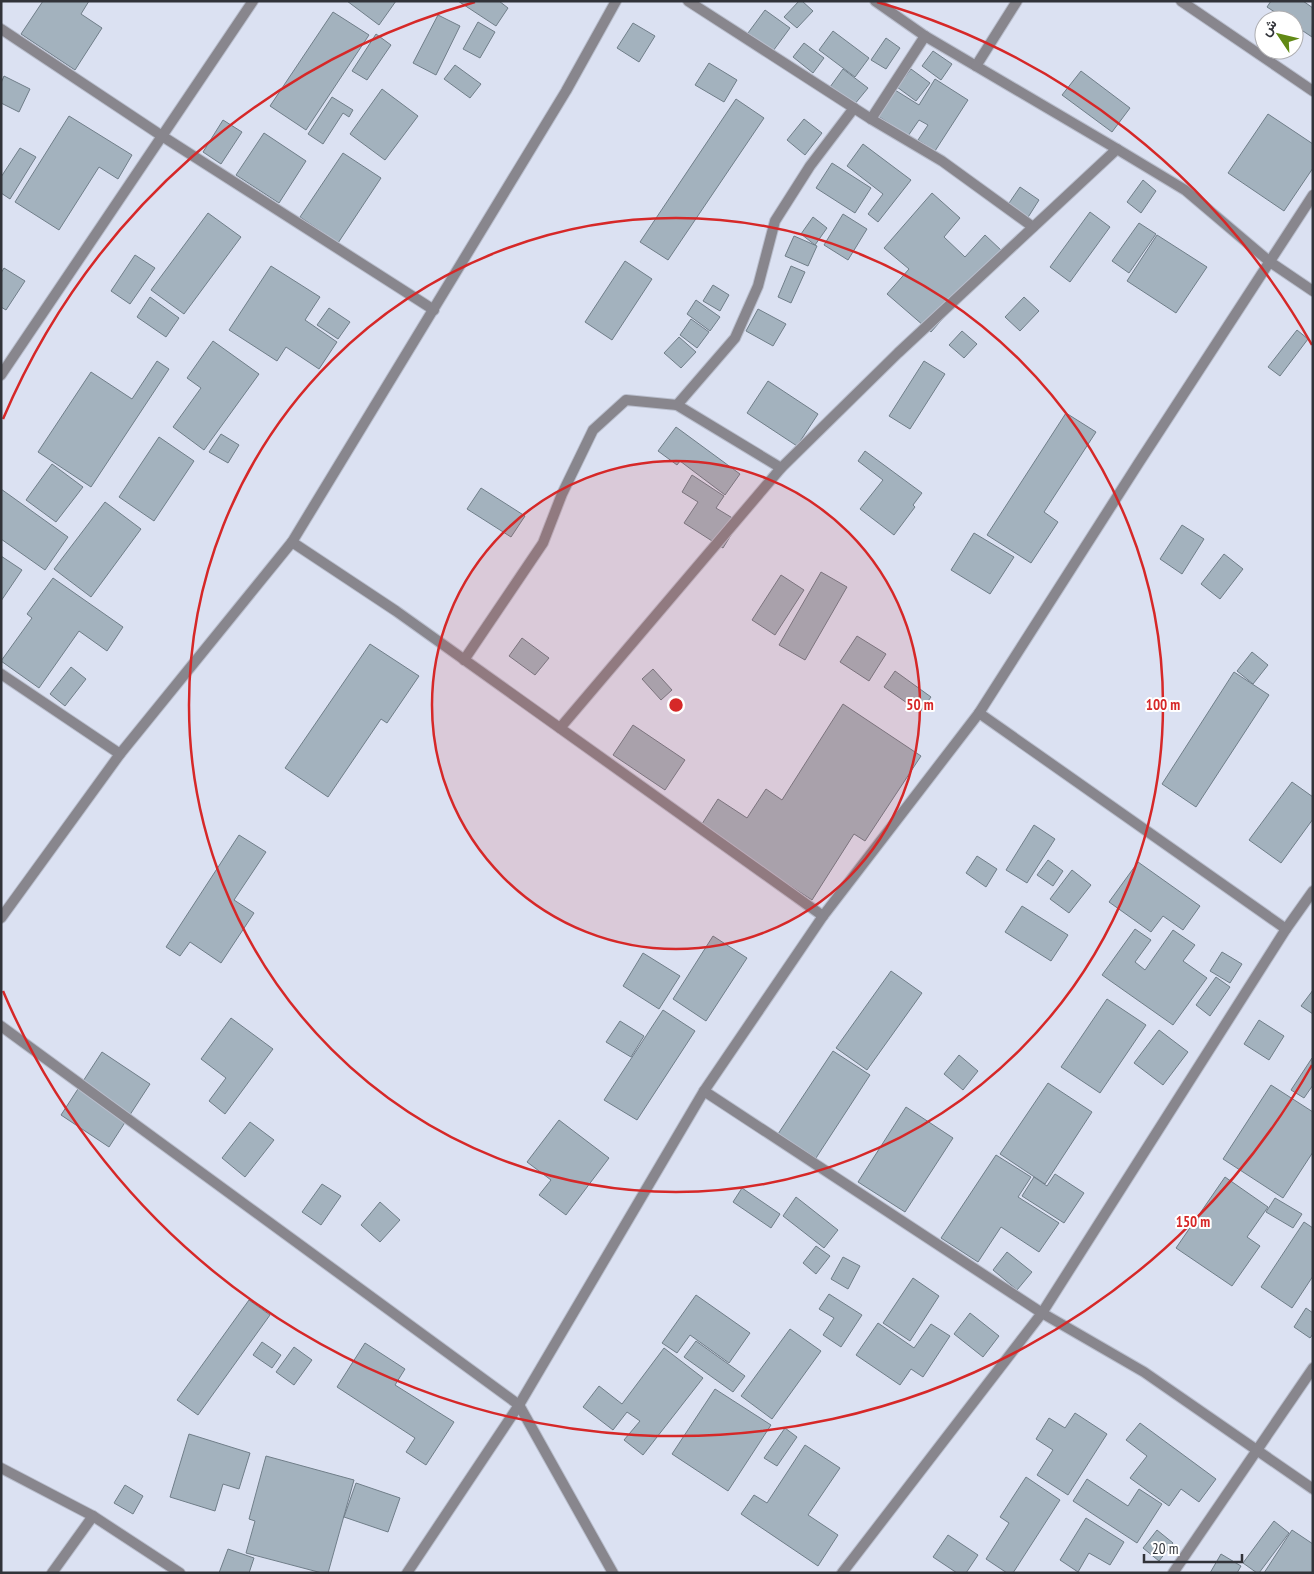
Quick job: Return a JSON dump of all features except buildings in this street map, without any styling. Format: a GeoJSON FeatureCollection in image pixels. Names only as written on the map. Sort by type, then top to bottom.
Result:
{"type":"FeatureCollection","features":[{"type":"Feature","properties":{"kind":"street"},"geometry":{"type":"LineString","coordinates":[[1,375],[253,1]]}},
{"type":"Feature","properties":{"kind":"street"},"geometry":{"type":"LineString","coordinates":[[1,918],[120,754],[292,542],[566,91],[616,1]]}},
{"type":"Feature","properties":{"kind":"street"},"geometry":{"type":"LineString","coordinates":[[688,1],[871,120],[942,161],[1033,227]]}},
{"type":"Feature","properties":{"kind":"street"},"geometry":{"type":"LineString","coordinates":[[875,1],[925,36],[1184,190],[1270,262],[1313,291]]}},
{"type":"Feature","properties":{"kind":"street"},"geometry":{"type":"LineString","coordinates":[[976,66],[1017,1]]}},
{"type":"Feature","properties":{"kind":"street"},"geometry":{"type":"LineString","coordinates":[[1181,1],[1313,91]]}},
{"type":"Feature","properties":{"kind":"street"},"geometry":{"type":"LineString","coordinates":[[1,29],[162,136],[434,310]]}},
{"type":"Feature","properties":{"kind":"street"},"geometry":{"type":"LineString","coordinates":[[871,120],[925,36]]}},
{"type":"Feature","properties":{"kind":"street"},"geometry":{"type":"LineString","coordinates":[[677,405],[735,338],[758,286],[775,221],[810,166],[854,108]]}},
{"type":"Feature","properties":{"kind":"street"},"geometry":{"type":"LineString","coordinates":[[560,728],[781,468],[898,353],[1117,149]]}},
{"type":"Feature","properties":{"kind":"street"},"geometry":{"type":"LineString","coordinates":[[407,1573],[519,1405],[704,1091],[823,916],[979,713],[1138,464],[1313,196]]}},
{"type":"Feature","properties":{"kind":"street"},"geometry":{"type":"LineString","coordinates":[[464,660],[543,543],[562,494],[593,430],[626,400],[677,405],[781,468]]}},
{"type":"Feature","properties":{"kind":"street"},"geometry":{"type":"LineString","coordinates":[[292,542],[396,611],[823,916]]}},
{"type":"Feature","properties":{"kind":"street"},"geometry":{"type":"LineString","coordinates":[[1,674],[120,754]]}},
{"type":"Feature","properties":{"kind":"street"},"geometry":{"type":"LineString","coordinates":[[979,713],[1286,929]]}},
{"type":"Feature","properties":{"kind":"street"},"geometry":{"type":"LineString","coordinates":[[842,1573],[1042,1313],[1286,929],[1313,891]]}},
{"type":"Feature","properties":{"kind":"street"},"geometry":{"type":"LineString","coordinates":[[1,1026],[519,1405],[613,1573]]}},
{"type":"Feature","properties":{"kind":"street"},"geometry":{"type":"LineString","coordinates":[[704,1091],[1042,1313],[1144,1372],[1313,1488]]}},
{"type":"Feature","properties":{"kind":"street"},"geometry":{"type":"LineString","coordinates":[[1172,1573],[1313,1368]]}},
{"type":"Feature","properties":{"kind":"street"},"geometry":{"type":"LineString","coordinates":[[1,1468],[93,1516],[180,1573]]}},
{"type":"Feature","properties":{"kind":"street"},"geometry":{"type":"LineString","coordinates":[[52,1573],[93,1516]]}}]}
